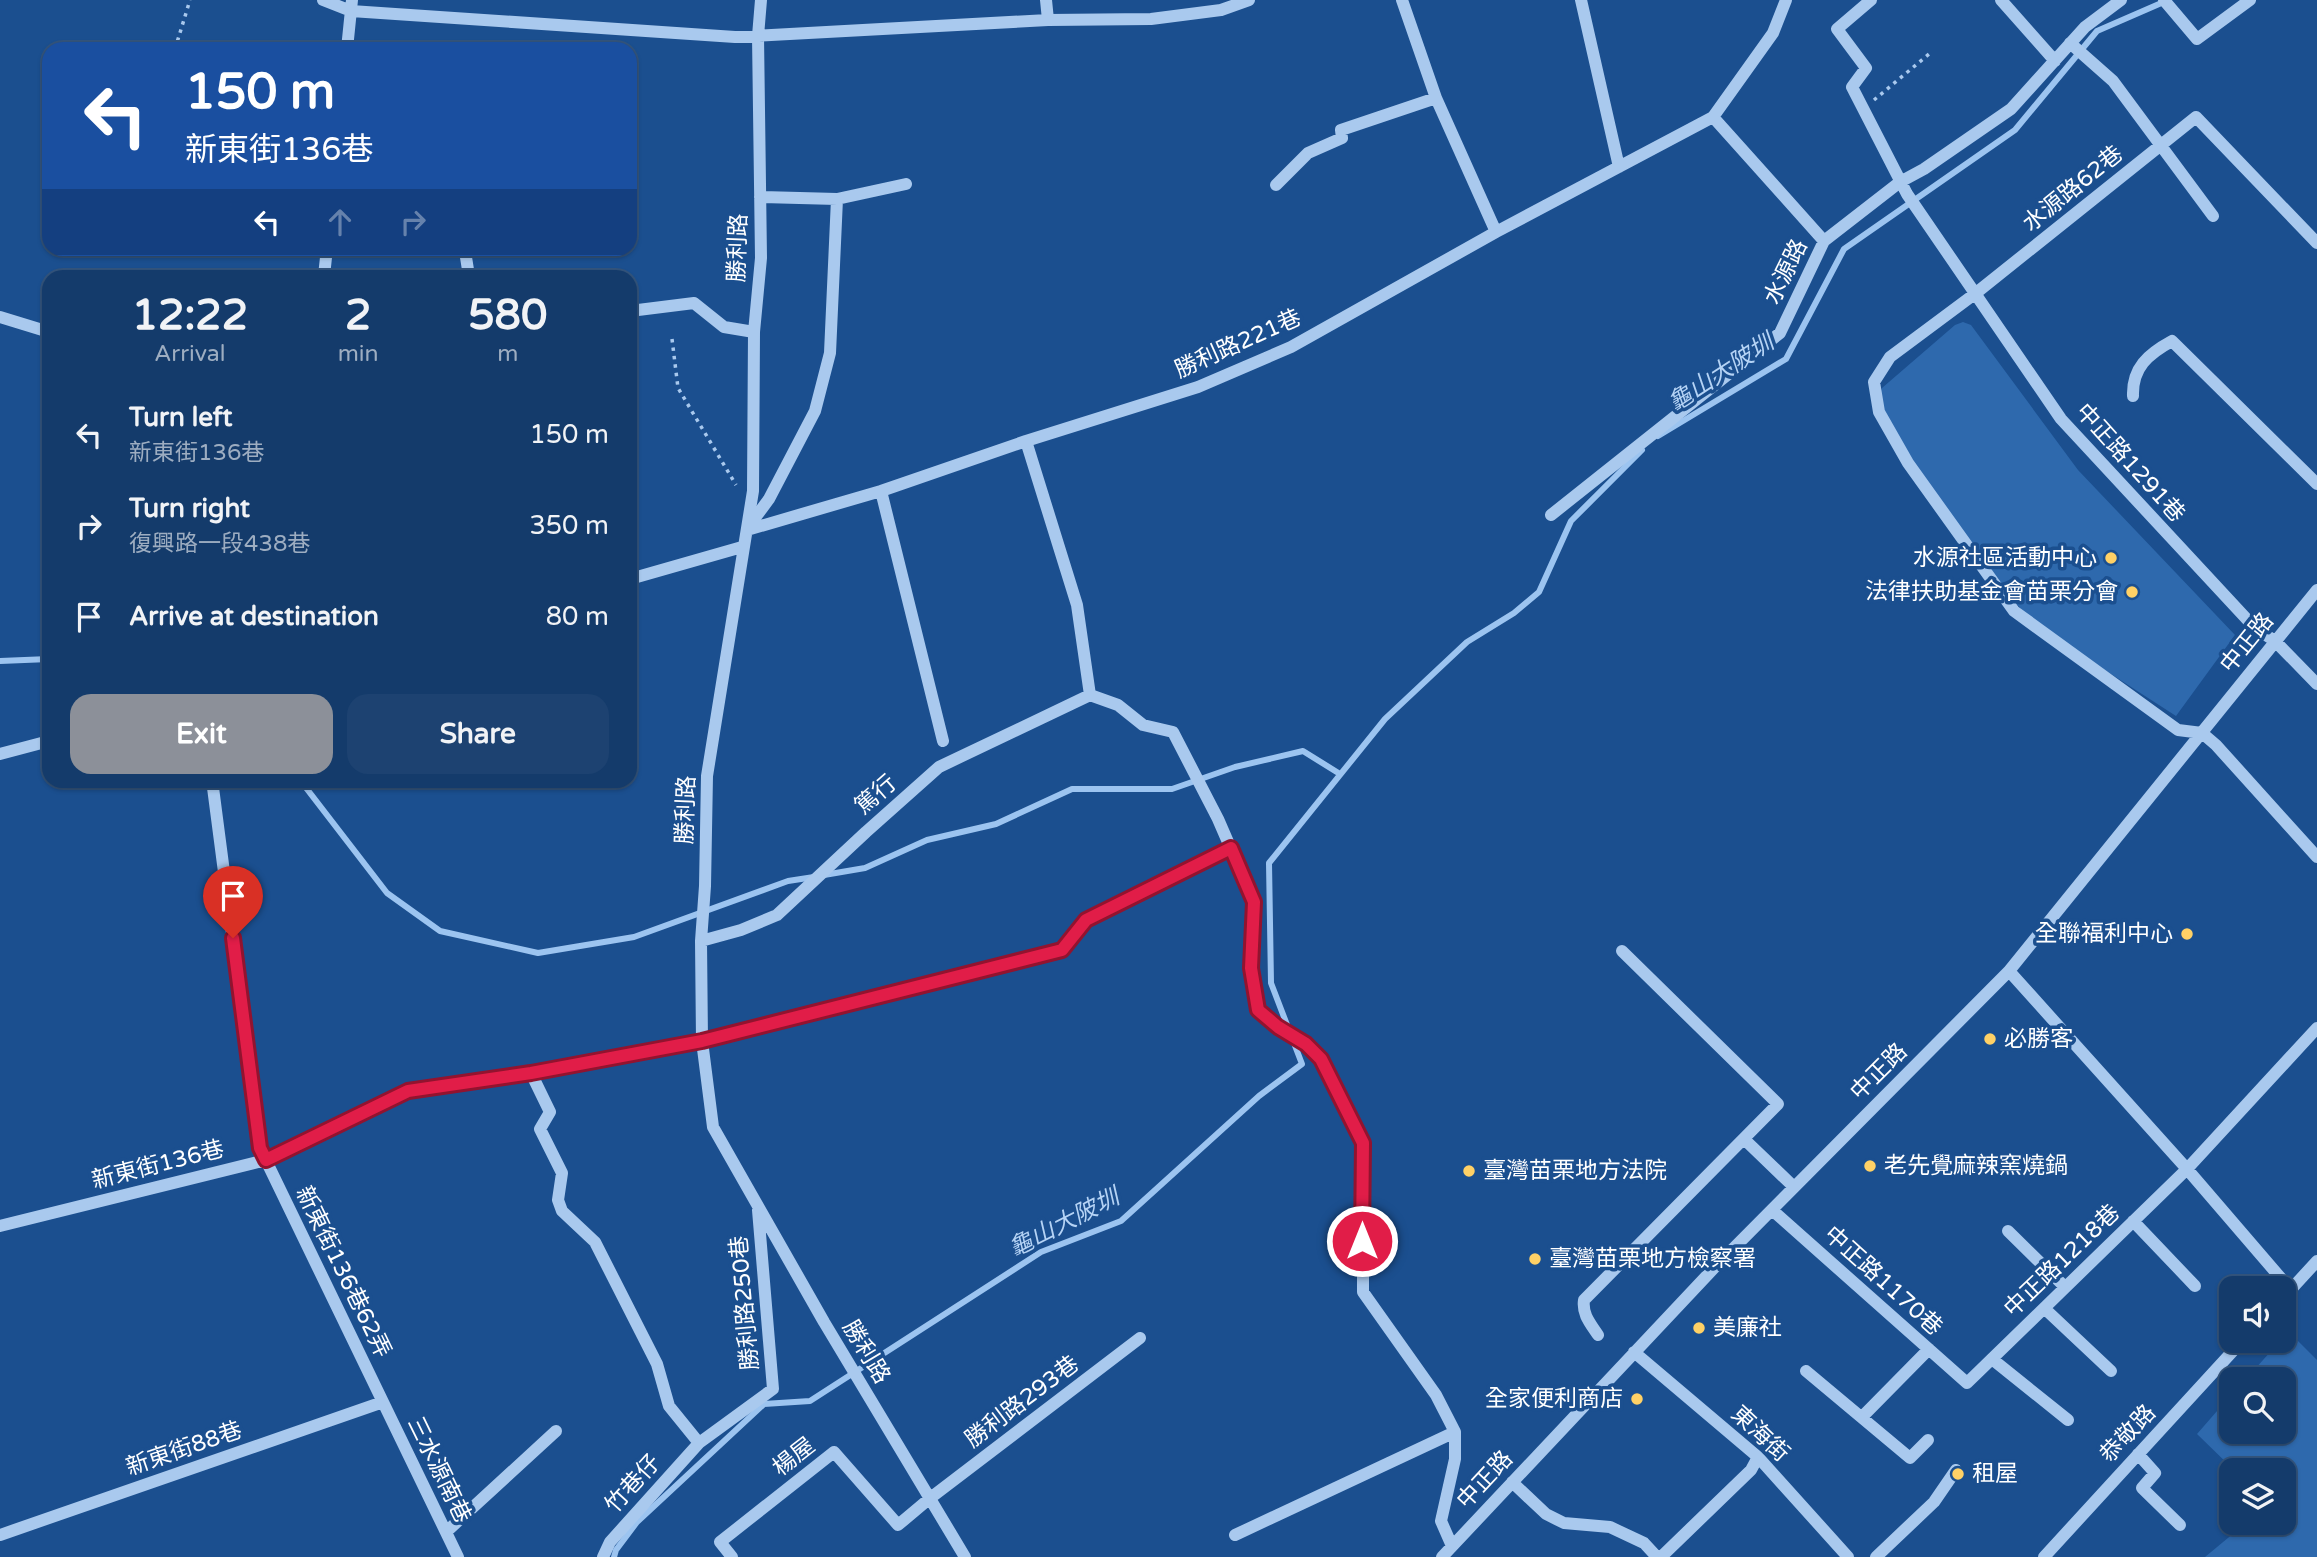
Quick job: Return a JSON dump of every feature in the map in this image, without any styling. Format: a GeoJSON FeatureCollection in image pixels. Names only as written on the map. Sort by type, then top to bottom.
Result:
{"type":"FeatureCollection","features":[{"type":"Feature","properties":{"kind":"street"},"geometry":{"type":"LineString","coordinates":[[323,0],[351,5],[735,37],[1048,20],[1151,19],[1249,0]]}},
{"type":"Feature","properties":{"kind":"street","name":"勝利路"},"geometry":{"type":"LineString","coordinates":[[761,0],[758,36],[761,258],[754,332],[753,491],[707,776],[701,941],[702,1041],[713,1127],[858,1380],[965,1557]]}},
{"type":"Feature","properties":{"kind":"street"},"geometry":{"type":"LineString","coordinates":[[1046,0],[1048,20]]}},
{"type":"Feature","properties":{"kind":"street"},"geometry":{"type":"LineString","coordinates":[[1402,0],[1436,98],[1496,232]]}},
{"type":"Feature","properties":{"kind":"street"},"geometry":{"type":"LineString","coordinates":[[1581,0],[1619,167]]}},
{"type":"Feature","properties":{"kind":"street"},"geometry":{"type":"LineString","coordinates":[[1786,0],[1773,33],[1713,117],[1824,240]]}},
{"type":"Feature","properties":{"kind":"street"},"geometry":{"type":"LineString","coordinates":[[1871,0],[1837,29],[1866,68],[1852,87],[1907,194],[1976,293]]}},
{"type":"Feature","properties":{"kind":"street"},"geometry":{"type":"LineString","coordinates":[[2001,0],[2055,61]]}},
{"type":"Feature","properties":{"kind":"street","name":"水源路"},"geometry":{"type":"LineString","coordinates":[[1551,515],[1780,333],[1824,240],[1900,182],[1924,169],[2011,109],[2085,27],[2122,0]]}},
{"type":"Feature","properties":{"kind":"street"},"geometry":{"type":"LineString","coordinates":[[2164,0],[2197,39],[2250,0]]}},
{"type":"Feature","properties":{"kind":"street"},"geometry":{"type":"LineString","coordinates":[[347,42],[351,5]]}},
{"type":"Feature","properties":{"kind":"street"},"geometry":{"type":"LineString","coordinates":[[2070,43],[2113,81],[2213,216]]}},
{"type":"Feature","properties":{"kind":"street"},"geometry":{"type":"LineString","coordinates":[[1276,185],[1308,153],[1342,138],[1341,130],[1436,98]]}},
{"type":"Feature","properties":{"kind":"street","name":"勝利路221巷"},"geometry":{"type":"LineString","coordinates":[[747,530],[881,491],[1026,441],[1198,387],[1291,347],[1496,232],[1713,117]]}},
{"type":"Feature","properties":{"kind":"street","name":"水源路62巷"},"geometry":{"type":"LineString","coordinates":[[2202,733],[2178,730],[2014,611],[1908,463],[1879,412],[1874,382],[1890,357],[1976,293],[2196,117],[2317,243]]}},
{"type":"Feature","properties":{"kind":"street"},"geometry":{"type":"LineString","coordinates":[[760,197],[836,199],[906,184]]}},
{"type":"Feature","properties":{"kind":"street"},"geometry":{"type":"LineString","coordinates":[[747,530],[769,499],[815,411],[830,353],[836,199]]}},
{"type":"Feature","properties":{"kind":"street","name":"中正路1291巷"},"geometry":{"type":"LineString","coordinates":[[1976,293],[2061,419],[2255,628],[2275,641],[2317,684]]}},
{"type":"Feature","properties":{"kind":"street"},"geometry":{"type":"LineString","coordinates":[[637,310],[694,303],[724,327],[754,332]]}},
{"type":"Feature","properties":{"kind":"street"},"geometry":{"type":"LineString","coordinates":[[0,317],[42,330]]}},
{"type":"Feature","properties":{"kind":"street"},"geometry":{"type":"LineString","coordinates":[[2133,396],[2133,381],[2151,353],[2172,341],[2317,484]]}},
{"type":"Feature","properties":{"kind":"street"},"geometry":{"type":"LineString","coordinates":[[1026,441],[1077,605],[1090,695],[1118,705],[1143,725],[1173,732],[1231,848],[1254,902],[1251,968],[1258,1010],[1282,1030],[1306,1044],[1321,1059],[1363,1143],[1363,1292],[1436,1395],[1455,1432],[1455,1459],[1441,1521],[1452,1546]]}},
{"type":"Feature","properties":{"kind":"street"},"geometry":{"type":"LineString","coordinates":[[881,491],[943,741]]}},
{"type":"Feature","properties":{"kind":"street"},"geometry":{"type":"LineString","coordinates":[[637,577],[742,547]]}},
{"type":"Feature","properties":{"kind":"street","name":"中正路"},"geometry":{"type":"LineString","coordinates":[[1442,1557],[1634,1352],[2009,971],[2317,590]]}},
{"type":"Feature","properties":{"kind":"street","name":"篤行"},"geometry":{"type":"LineString","coordinates":[[701,941],[741,930],[777,915],[939,768],[1090,695]]}},
{"type":"Feature","properties":{"kind":"street"},"geometry":{"type":"LineString","coordinates":[[2202,733],[2216,745],[2317,857]]}},
{"type":"Feature","properties":{"kind":"street"},"geometry":{"type":"LineString","coordinates":[[0,754],[42,743]]}},
{"type":"Feature","properties":{"kind":"street","name":"新東街136巷62弄"},"geometry":{"type":"LineString","coordinates":[[213,788],[260,1148],[383,1402]]}},
{"type":"Feature","properties":{"kind":"street","name":"新東街136巷"},"geometry":{"type":"LineString","coordinates":[[0,1226],[266,1160],[408,1091],[531,1073],[702,1041],[1062,950],[1086,920],[1231,848]]}},
{"type":"Feature","properties":{"kind":"street"},"geometry":{"type":"LineString","coordinates":[[1598,1335],[1583,1309],[1584,1300],[1778,1104],[1622,951]]}},
{"type":"Feature","properties":{"kind":"street"},"geometry":{"type":"LineString","coordinates":[[2009,971],[2187,1169],[2273,1276]]}},
{"type":"Feature","properties":{"kind":"street","name":"中正路1218巷"},"geometry":{"type":"LineString","coordinates":[[1967,1383],[2187,1169],[2317,1028]]}},
{"type":"Feature","properties":{"kind":"street"},"geometry":{"type":"LineString","coordinates":[[531,1073],[550,1112],[540,1129],[562,1173],[558,1200],[562,1211],[595,1242],[657,1364],[669,1406],[699,1443]]}},
{"type":"Feature","properties":{"kind":"street"},"geometry":{"type":"LineString","coordinates":[[1744,1139],[1794,1188]]}},
{"type":"Feature","properties":{"kind":"street","name":"勝利路250巷"},"geometry":{"type":"LineString","coordinates":[[699,1443],[773,1389],[758,1206]]}},
{"type":"Feature","properties":{"kind":"street","name":"中正路1170巷"},"geometry":{"type":"LineString","coordinates":[[1772,1210],[1967,1383]]}},
{"type":"Feature","properties":{"kind":"street"},"geometry":{"type":"LineString","coordinates":[[2133,1221],[2195,1286]]}},
{"type":"Feature","properties":{"kind":"street"},"geometry":{"type":"LineString","coordinates":[[2008,1231],[2065,1287]]}},
{"type":"Feature","properties":{"kind":"street"},"geometry":{"type":"LineString","coordinates":[[2296,1284],[2317,1261]]}},
{"type":"Feature","properties":{"kind":"street"},"geometry":{"type":"LineString","coordinates":[[2044,1308],[2111,1371]]}},
{"type":"Feature","properties":{"kind":"street","name":"勝利路293巷"},"geometry":{"type":"LineString","coordinates":[[929,1499],[1140,1338]]}},
{"type":"Feature","properties":{"kind":"street"},"geometry":{"type":"LineString","coordinates":[[1861,1417],[1929,1349]]}},
{"type":"Feature","properties":{"kind":"street","name":"東海街"},"geometry":{"type":"LineString","coordinates":[[1634,1352],[1758,1457],[1848,1557]]}},
{"type":"Feature","properties":{"kind":"street","name":"恭敬路"},"geometry":{"type":"LineString","coordinates":[[2043,1557],[2231,1353]]}},
{"type":"Feature","properties":{"kind":"street"},"geometry":{"type":"LineString","coordinates":[[1992,1359],[2068,1420]]}},
{"type":"Feature","properties":{"kind":"street"},"geometry":{"type":"LineString","coordinates":[[1806,1371],[1910,1458],[1928,1440]]}},
{"type":"Feature","properties":{"kind":"street","name":"三水源南巷"},"geometry":{"type":"LineString","coordinates":[[383,1402],[458,1557]]}},
{"type":"Feature","properties":{"kind":"street","name":"新東街88巷"},"geometry":{"type":"LineString","coordinates":[[0,1535],[383,1402]]}},
{"type":"Feature","properties":{"kind":"street"},"geometry":{"type":"LineString","coordinates":[[446,1532],[556,1431]]}},
{"type":"Feature","properties":{"kind":"street"},"geometry":{"type":"LineString","coordinates":[[1235,1535],[1455,1432]]}},
{"type":"Feature","properties":{"kind":"street","name":"竹巷仔"},"geometry":{"type":"LineString","coordinates":[[603,1557],[610,1542],[699,1443]]}},
{"type":"Feature","properties":{"kind":"street","name":"楊屋"},"geometry":{"type":"LineString","coordinates":[[732,1557],[720,1542],[834,1452],[898,1525],[929,1499]]}},
{"type":"Feature","properties":{"kind":"street"},"geometry":{"type":"LineString","coordinates":[[2138,1454],[2155,1473],[2142,1488],[2180,1525]]}},
{"type":"Feature","properties":{"kind":"street"},"geometry":{"type":"LineString","coordinates":[[1512,1482],[1546,1514],[1564,1523],[1610,1527],[1644,1543],[1659,1557],[1751,1470],[1758,1457]]}},
{"type":"Feature","properties":{"kind":"street"},"geometry":{"type":"LineString","coordinates":[[1876,1557],[1934,1502],[1956,1470]]}},
{"type":"Feature","properties":{"kind":"path"},"geometry":{"type":"LineString","coordinates":[[178,42],[190,0]]}},
{"type":"Feature","properties":{"kind":"path"},"geometry":{"type":"LineString","coordinates":[[1864,110],[1929,54]]}},
{"type":"Feature","properties":{"kind":"path"},"geometry":{"type":"LineString","coordinates":[[672,339],[678,388],[750,508]]}},
{"type":"Feature","properties":{"kind":"shaded area"},"geometry":{"type":"Polygon","coordinates":[[[1963,322],[1971,325],[2078,470],[2235,635],[2176,716],[2032,623],[1985,564],[1882,423],[1877,403],[1882,388],[1955,325],[1963,322]]]}},
{"type":"Feature","properties":{"kind":"shaded area"},"geometry":{"type":"Polygon","coordinates":[[[2296,1339],[2317,1360],[2317,1557],[2205,1557],[2232,1535],[2296,1535],[2296,1458],[2222,1458],[2197,1434],[2219,1409],[2219,1444],[2296,1444],[2296,1367],[2257,1367],[2269,1353],[2296,1353],[2296,1339]]]}},
{"type":"Feature","properties":{"kind":"waterway","name":"龜山大陂圳"},"geometry":{"type":"LineString","coordinates":[[1658,436],[1786,359],[1844,249],[2015,130],[2097,31],[2166,1]]}},
{"type":"Feature","properties":{"kind":"waterway","name":"龜山大陂圳"},"geometry":{"type":"LineString","coordinates":[[614,1557],[616,1550],[637,1522],[764,1404],[810,1401],[1041,1252],[1121,1221],[1259,1096],[1302,1064],[1271,983],[1269,863],[1385,719],[1467,642],[1514,613],[1539,592],[1571,521],[1642,450]]}},
{"type":"Feature","properties":{"kind":"waterway","name":"龜山大陂圳"},"geometry":{"type":"LineString","coordinates":[[0,661],[42,659]]}},
{"type":"Feature","properties":{"kind":"waterway","name":"龜山大陂圳"},"geometry":{"type":"LineString","coordinates":[[824,875],[865,868],[927,840],[996,824],[1072,789],[1172,789],[1235,767],[1303,751],[1340,774]]}},
{"type":"Feature","properties":{"kind":"waterway","name":"龜山大陂圳"},"geometry":{"type":"LineString","coordinates":[[306,788],[387,893],[440,931],[538,953],[634,937],[788,881],[814,877]]}},
{"type":"Feature","properties":{"kind":"place","name":"水源社區活動中心"},"geometry":{"type":"Point","coordinates":[2111,558]}},
{"type":"Feature","properties":{"kind":"place","name":"法律扶助基金會苗栗分會"},"geometry":{"type":"Point","coordinates":[2132,592]}},
{"type":"Feature","properties":{"kind":"place","name":"全聯福利中心"},"geometry":{"type":"Point","coordinates":[2187,934]}},
{"type":"Feature","properties":{"kind":"place","name":"必勝客"},"geometry":{"type":"Point","coordinates":[1990,1039]}},
{"type":"Feature","properties":{"kind":"place","name":"老先覺麻辣窯燒鍋"},"geometry":{"type":"Point","coordinates":[1870,1166]}},
{"type":"Feature","properties":{"kind":"place","name":"臺灣苗栗地方法院"},"geometry":{"type":"Point","coordinates":[1469,1171]}},
{"type":"Feature","properties":{"kind":"place","name":"臺灣苗栗地方檢察署"},"geometry":{"type":"Point","coordinates":[1535,1259]}},
{"type":"Feature","properties":{"kind":"place","name":"美廉社"},"geometry":{"type":"Point","coordinates":[1699,1328]}},
{"type":"Feature","properties":{"kind":"place","name":"全家便利商店"},"geometry":{"type":"Point","coordinates":[1637,1399]}},
{"type":"Feature","properties":{"kind":"place","name":"租屋"},"geometry":{"type":"Point","coordinates":[1958,1474]}},
{"type":"Feature","properties":{"kind":"route"},"geometry":{"type":"LineString","coordinates":[[233,938],[260,1148],[266,1160],[408,1091],[531,1073],[702,1041],[1062,950],[1086,920],[1231,848],[1254,902],[1251,968],[1258,1010],[1278,1027],[1306,1044],[1321,1059],[1363,1143],[1362,1241]]}}]}
